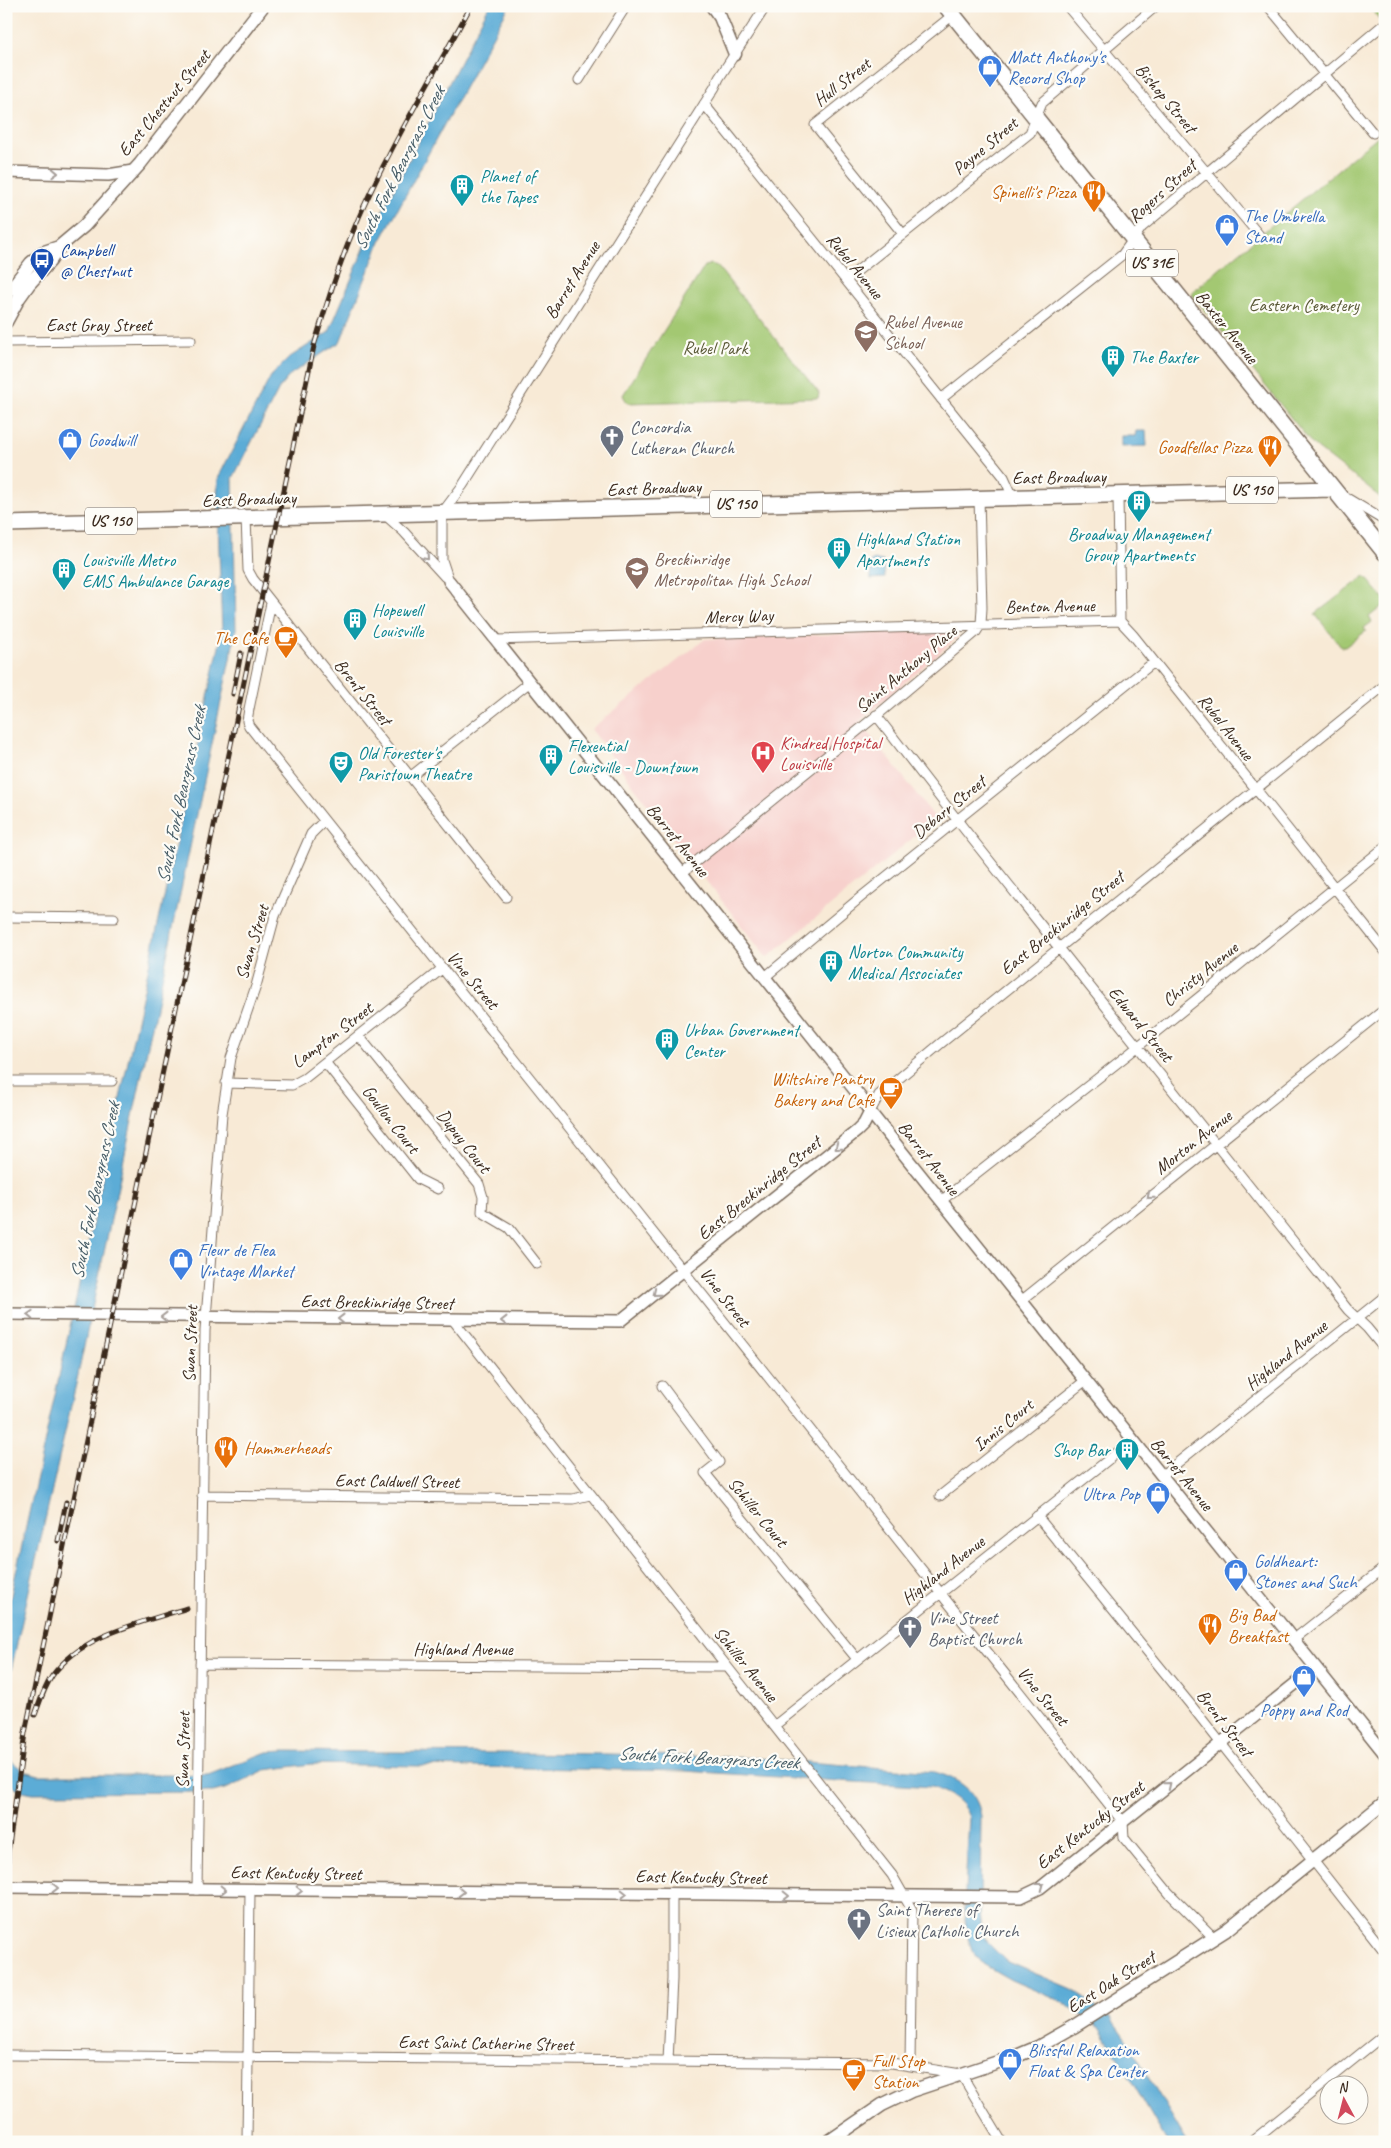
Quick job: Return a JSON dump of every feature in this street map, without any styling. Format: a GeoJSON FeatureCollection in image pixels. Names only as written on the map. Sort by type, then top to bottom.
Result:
{"type":"FeatureCollection","features":[{"type":"Feature","properties":{"kind":"main road","name":"East Chestnut Street"},"geometry":{"type":"LineString","coordinates":[[134,172],[263,6]]}},
{"type":"Feature","properties":{"kind":"main road"},"geometry":{"type":"LineString","coordinates":[[712,6],[720,17],[735,54]]}},
{"type":"Feature","properties":{"kind":"main road","name":"Baxter Avenue"},"geometry":{"type":"LineString","coordinates":[[949,11],[1385,553]]}},
{"type":"Feature","properties":{"kind":"main road"},"geometry":{"type":"LineString","coordinates":[[6,322],[19,298],[50,261],[59,247],[84,226],[134,172]]}},
{"type":"Feature","properties":{"kind":"main road"},"geometry":{"type":"LineString","coordinates":[[6,294],[31,264],[44,252],[59,247]]}},
{"type":"Feature","properties":{"kind":"main road","name":"East Broadway"},"geometry":{"type":"LineString","coordinates":[[6,524],[1332,489]]}},
{"type":"Feature","properties":{"kind":"main road","name":"East Oak Street"},"geometry":{"type":"LineString","coordinates":[[830,2141],[891,2100],[911,2091],[1038,2047],[1075,2026],[1214,1938],[1385,1802]]}},
{"type":"Feature","properties":{"kind":"street"},"geometry":{"type":"LineString","coordinates":[[579,80],[626,6]]}},
{"type":"Feature","properties":{"kind":"street","name":"Barret Avenue"},"geometry":{"type":"LineString","coordinates":[[449,581],[442,560],[442,513],[463,485],[766,6]]}},
{"type":"Feature","properties":{"kind":"street","name":"Bishop Street"},"geometry":{"type":"LineString","coordinates":[[1067,6],[1259,235]]}},
{"type":"Feature","properties":{"kind":"street","name":"Payne Street"},"geometry":{"type":"LineString","coordinates":[[846,280],[1030,133],[1042,104],[1156,6]]}},
{"type":"Feature","properties":{"kind":"street"},"geometry":{"type":"LineString","coordinates":[[1268,6],[1374,133]]}},
{"type":"Feature","properties":{"kind":"street","name":"Hull Street"},"geometry":{"type":"LineString","coordinates":[[903,234],[815,125],[949,11]]}},
{"type":"Feature","properties":{"kind":"street","name":"Rogers Street"},"geometry":{"type":"LineString","coordinates":[[941,399],[1122,255],[1142,227],[1383,25]]}},
{"type":"Feature","properties":{"kind":"street","name":"Rubel Avenue"},"geometry":{"type":"LineString","coordinates":[[704,104],[1004,476],[1013,497]]}},
{"type":"Feature","properties":{"kind":"street","name":"East Chestnut Street"},"geometry":{"type":"LineString","coordinates":[[6,172],[108,175],[134,172]]}},
{"type":"Feature","properties":{"kind":"street","name":"East Gray Street"},"geometry":{"type":"LineString","coordinates":[[6,342],[191,340]]}},
{"type":"Feature","properties":{"kind":"street"},"geometry":{"type":"LineString","coordinates":[[1332,489],[1385,521]]}},
{"type":"Feature","properties":{"kind":"street"},"geometry":{"type":"LineString","coordinates":[[1118,495],[1120,621]]}},
{"type":"Feature","properties":{"kind":"street","name":"Saint Anthony Place"},"geometry":{"type":"LineString","coordinates":[[682,873],[964,644],[981,624],[979,498]]}},
{"type":"Feature","properties":{"kind":"street","name":"Barret Avenue"},"geometry":{"type":"LineString","coordinates":[[384,514],[404,532],[449,581],[497,640],[862,1098],[870,1112],[1385,1754]]}},
{"type":"Feature","properties":{"kind":"street","name":"Brent Street"},"geometry":{"type":"LineString","coordinates":[[241,518],[248,570],[271,602],[506,897]]}},
{"type":"Feature","properties":{"kind":"street","name":"Vine Street"},"geometry":{"type":"LineString","coordinates":[[271,602],[247,721],[249,726],[1123,1822],[1124,1838],[1132,1849],[1169,1893],[1214,1938]]}},
{"type":"Feature","properties":{"kind":"street","name":"Rubel Avenue"},"geometry":{"type":"LineString","coordinates":[[1120,621],[1385,951]]}},
{"type":"Feature","properties":{"kind":"street","name":"Benton Avenue"},"geometry":{"type":"LineString","coordinates":[[981,624],[1120,621]]}},
{"type":"Feature","properties":{"kind":"street","name":"Mercy Way"},"geometry":{"type":"LineString","coordinates":[[497,640],[981,624]]}},
{"type":"Feature","properties":{"kind":"street","name":"Debarr Street"},"geometry":{"type":"LineString","coordinates":[[765,977],[861,897],[1154,662]]}},
{"type":"Feature","properties":{"kind":"street"},"geometry":{"type":"LineString","coordinates":[[410,777],[530,682]]}},
{"type":"Feature","properties":{"kind":"street","name":"East Breckinridge Street"},"geometry":{"type":"LineString","coordinates":[[6,1314],[206,1318],[620,1321],[858,1131],[864,1124],[879,1095],[1385,685]]}},
{"type":"Feature","properties":{"kind":"street","name":"Edward Street"},"geometry":{"type":"LineString","coordinates":[[876,715],[957,821],[1348,1310],[1385,1350]]}},
{"type":"Feature","properties":{"kind":"street","name":"Swan Street"},"geometry":{"type":"LineString","coordinates":[[197,1890],[206,1318],[226,1082],[231,1058],[256,986],[275,916],[311,834],[324,821]]}},
{"type":"Feature","properties":{"kind":"street","name":"Christy Avenue"},"geometry":{"type":"LineString","coordinates":[[941,1201],[1138,1046],[1385,847]]}},
{"type":"Feature","properties":{"kind":"street"},"geometry":{"type":"LineString","coordinates":[[6,917],[114,918]]}},
{"type":"Feature","properties":{"kind":"street","name":"Lampton Street"},"geometry":{"type":"LineString","coordinates":[[226,1082],[292,1085],[305,1078],[443,968]]}},
{"type":"Feature","properties":{"kind":"street","name":"Morton Avenue"},"geometry":{"type":"LineString","coordinates":[[1021,1301],[1385,1009]]}},
{"type":"Feature","properties":{"kind":"street","name":"Dupuy Court"},"geometry":{"type":"LineString","coordinates":[[359,1036],[479,1184],[483,1197],[482,1212],[509,1228],[537,1264]]}},
{"type":"Feature","properties":{"kind":"street","name":"Goullon Court"},"geometry":{"type":"LineString","coordinates":[[325,1062],[418,1180],[438,1189]]}},
{"type":"Feature","properties":{"kind":"street"},"geometry":{"type":"LineString","coordinates":[[6,1081],[112,1081]]}},
{"type":"Feature","properties":{"kind":"street","name":"Highland Avenue"},"geometry":{"type":"LineString","coordinates":[[1161,1476],[1385,1296]]}},
{"type":"Feature","properties":{"kind":"street","name":"Schiller Avenue"},"geometry":{"type":"LineString","coordinates":[[453,1320],[726,1667],[892,1874],[912,1910],[910,2065]]}},
{"type":"Feature","properties":{"kind":"street","name":"Innis Court"},"geometry":{"type":"LineString","coordinates":[[940,1496],[1086,1380]]}},
{"type":"Feature","properties":{"kind":"street","name":"Schiller Court"},"geometry":{"type":"LineString","coordinates":[[662,1386],[719,1462],[705,1473],[857,1659]]}},
{"type":"Feature","properties":{"kind":"street","name":"Highland Avenue"},"geometry":{"type":"LineString","coordinates":[[774,1726],[1133,1440]]}},
{"type":"Feature","properties":{"kind":"street","name":"East Caldwell Street"},"geometry":{"type":"LineString","coordinates":[[202,1495],[573,1499],[590,1495]]}},
{"type":"Feature","properties":{"kind":"street","name":"Brent Street"},"geometry":{"type":"LineString","coordinates":[[1037,1516],[1385,1952]]}},
{"type":"Feature","properties":{"kind":"street"},"geometry":{"type":"LineString","coordinates":[[1293,1640],[1385,1567]]}},
{"type":"Feature","properties":{"kind":"street","name":"Highland Avenue"},"geometry":{"type":"LineString","coordinates":[[200,1664],[726,1667]]}},
{"type":"Feature","properties":{"kind":"street","name":"East Kentucky Street"},"geometry":{"type":"LineString","coordinates":[[6,1887],[953,1898],[1020,1897],[1033,1892],[1316,1668]]}},
{"type":"Feature","properties":{"kind":"street"},"geometry":{"type":"LineString","coordinates":[[247,2142],[250,1890]]}},
{"type":"Feature","properties":{"kind":"street"},"geometry":{"type":"LineString","coordinates":[[668,2061],[672,1979],[672,1895]]}},
{"type":"Feature","properties":{"kind":"street"},"geometry":{"type":"LineString","coordinates":[[1251,2142],[1385,2034]]}},
{"type":"Feature","properties":{"kind":"street","name":"East Saint Catherine Street"},"geometry":{"type":"LineString","coordinates":[[10,2055],[892,2063],[961,2074]]}},
{"type":"Feature","properties":{"kind":"street"},"geometry":{"type":"LineString","coordinates":[[961,2074],[1002,2142]]}},
{"type":"Feature","properties":{"kind":"shaded area","name":"Kindred Hospital Louisville"},"geometry":{"type":"Polygon","coordinates":[[[954,630],[959,636],[860,721],[936,819],[767,958],[688,858],[591,729],[705,639],[954,630]]]}},
{"type":"Feature","properties":{"kind":"green space"},"geometry":{"type":"Polygon","coordinates":[[[1369,6],[1385,6],[1385,26],[1369,6]]]}},
{"type":"Feature","properties":{"kind":"green space","name":"Eastern Cemetery"},"geometry":{"type":"Polygon","coordinates":[[[1385,130],[1385,501],[1312,444],[1191,293],[1385,130]]]}},
{"type":"Feature","properties":{"kind":"green space","name":"Rubel Park"},"geometry":{"type":"Polygon","coordinates":[[[711,264],[717,266],[819,393],[818,398],[627,403],[623,395],[705,266],[711,264]]]}},
{"type":"Feature","properties":{"kind":"green space"},"geometry":{"type":"Polygon","coordinates":[[[1365,576],[1385,600],[1385,604],[1369,617],[1372,622],[1364,628],[1366,631],[1345,647],[1341,647],[1315,614],[1365,576]]]}},
{"type":"Feature","properties":{"kind":"water","name":"South Fork Beargrass Creek"},"geometry":{"type":"Polygon","coordinates":[[[489,6],[509,6],[380,242],[340,342],[291,374],[280,387],[233,478],[236,631],[78,1375],[6,1692],[6,1618],[222,633],[218,479],[271,376],[290,357],[329,332],[369,237],[489,6]]]}},
{"type":"Feature","properties":{"kind":"water"},"geometry":{"type":"Polygon","coordinates":[[[1136,431],[1146,431],[1147,446],[1121,447],[1121,436],[1135,436],[1136,431]]]}},
{"type":"Feature","properties":{"kind":"water"},"geometry":{"type":"Polygon","coordinates":[[[871,561],[883,561],[885,578],[871,579],[871,561]]]}},
{"type":"Feature","properties":{"kind":"water","name":"South Fork Beargrass Creek"},"geometry":{"type":"Polygon","coordinates":[[[267,1752],[611,1754],[756,1758],[935,1772],[951,1778],[971,1792],[979,1807],[981,1816],[980,1910],[982,1933],[987,1942],[1006,1961],[1074,1990],[1111,2018],[1128,2042],[1187,2142],[1167,2142],[1101,2029],[1060,2001],[1011,1980],[983,1964],[972,1950],[967,1935],[964,1910],[969,1818],[963,1806],[955,1798],[932,1787],[685,1771],[311,1764],[265,1770],[228,1788],[213,1792],[33,1793],[18,1790],[6,1781],[6,1757],[24,1771],[39,1775],[208,1775],[267,1752]]]}},
{"type":"Feature","properties":{"kind":"railway"},"geometry":{"type":"LineString","coordinates":[[6,1915],[8,1853],[25,1733],[314,346],[338,269],[369,196],[396,141],[471,6]]}},
{"type":"Feature","properties":{"kind":"railway"},"geometry":{"type":"LineString","coordinates":[[233,694],[241,653]]}},
{"type":"Feature","properties":{"kind":"railway"},"geometry":{"type":"LineString","coordinates":[[58,1541],[66,1502]]}},
{"type":"Feature","properties":{"kind":"railway"},"geometry":{"type":"LineString","coordinates":[[35,1715],[44,1690],[52,1676],[79,1650],[114,1632],[187,1608]]}},
{"type":"Feature","properties":{"kind":"place","name":"Matt Anthony's Record Shop"},"geometry":{"type":"Point","coordinates":[990,88]}},
{"type":"Feature","properties":{"kind":"place","name":"Planet of the Tapes"},"geometry":{"type":"Point","coordinates":[462,207]}},
{"type":"Feature","properties":{"kind":"place","name":"Spinelli's Pizza"},"geometry":{"type":"Point","coordinates":[1094,213]}},
{"type":"Feature","properties":{"kind":"place","name":"The Umbrella Stand"},"geometry":{"type":"Point","coordinates":[1227,247]}},
{"type":"Feature","properties":{"kind":"place","name":"Campbell @ Chestnut"},"geometry":{"type":"Point","coordinates":[42,281]}},
{"type":"Feature","properties":{"kind":"place","name":"Rubel Avenue School"},"geometry":{"type":"Point","coordinates":[866,353]}},
{"type":"Feature","properties":{"kind":"place","name":"The Baxter"},"geometry":{"type":"Point","coordinates":[1113,378]}},
{"type":"Feature","properties":{"kind":"place","name":"Concordia Lutheran Church"},"geometry":{"type":"Point","coordinates":[612,458]}},
{"type":"Feature","properties":{"kind":"place","name":"Goodwill"},"geometry":{"type":"Point","coordinates":[70,461]}},
{"type":"Feature","properties":{"kind":"place","name":"Goodfellas Pizza"},"geometry":{"type":"Point","coordinates":[1270,468]}},
{"type":"Feature","properties":{"kind":"place","name":"Broadway Management Group Apartments"},"geometry":{"type":"Point","coordinates":[1139,523]}},
{"type":"Feature","properties":{"kind":"place","name":"Highland Station Apartments"},"geometry":{"type":"Point","coordinates":[839,570]}},
{"type":"Feature","properties":{"kind":"place","name":"Breckinridge Metropolitan High School"},"geometry":{"type":"Point","coordinates":[637,590]}},
{"type":"Feature","properties":{"kind":"place","name":"Louisville Metro EMS Ambulance Garage"},"geometry":{"type":"Point","coordinates":[64,591]}},
{"type":"Feature","properties":{"kind":"place","name":"Hopewell Louisville"},"geometry":{"type":"Point","coordinates":[355,641]}},
{"type":"Feature","properties":{"kind":"place","name":"The Cafe"},"geometry":{"type":"Point","coordinates":[286,659]}},
{"type":"Feature","properties":{"kind":"place","name":"Kindred Hospital Louisville"},"geometry":{"type":"Point","coordinates":[763,774]}},
{"type":"Feature","properties":{"kind":"place","name":"Flexential Louisville - Downtown"},"geometry":{"type":"Point","coordinates":[551,777]}},
{"type":"Feature","properties":{"kind":"place","name":"Old Forester's Paristown Theatre"},"geometry":{"type":"Point","coordinates":[341,784]}},
{"type":"Feature","properties":{"kind":"place","name":"Norton Community Medical Associates"},"geometry":{"type":"Point","coordinates":[831,983]}},
{"type":"Feature","properties":{"kind":"place","name":"Urban Government Center"},"geometry":{"type":"Point","coordinates":[667,1061]}},
{"type":"Feature","properties":{"kind":"place","name":"Wiltshire Pantry Bakery and Cafe"},"geometry":{"type":"Point","coordinates":[891,1110]}},
{"type":"Feature","properties":{"kind":"place","name":"Fleur de Flea Vintage Market"},"geometry":{"type":"Point","coordinates":[181,1281]}},
{"type":"Feature","properties":{"kind":"place","name":"Hammerheads"},"geometry":{"type":"Point","coordinates":[226,1469]}},
{"type":"Feature","properties":{"kind":"place","name":"Shop Bar"},"geometry":{"type":"Point","coordinates":[1127,1471]}},
{"type":"Feature","properties":{"kind":"place","name":"Ultra Pop"},"geometry":{"type":"Point","coordinates":[1158,1515]}},
{"type":"Feature","properties":{"kind":"place","name":"Goldheart: Stones and Such"},"geometry":{"type":"Point","coordinates":[1236,1592]}},
{"type":"Feature","properties":{"kind":"place","name":"Big Bad Breakfast"},"geometry":{"type":"Point","coordinates":[1210,1646]}},
{"type":"Feature","properties":{"kind":"place","name":"Vine Street Baptist Church"},"geometry":{"type":"Point","coordinates":[910,1649]}},
{"type":"Feature","properties":{"kind":"place","name":"Poppy and Rod"},"geometry":{"type":"Point","coordinates":[1304,1698]}},
{"type":"Feature","properties":{"kind":"place","name":"Saint Therese of Lisieux Catholic Church"},"geometry":{"type":"Point","coordinates":[859,1941]}},
{"type":"Feature","properties":{"kind":"place","name":"Blissful Relaxation Float & Spa Center"},"geometry":{"type":"Point","coordinates":[1010,2081]}},
{"type":"Feature","properties":{"kind":"place","name":"Full Stop Station"},"geometry":{"type":"Point","coordinates":[854,2092]}}]}
